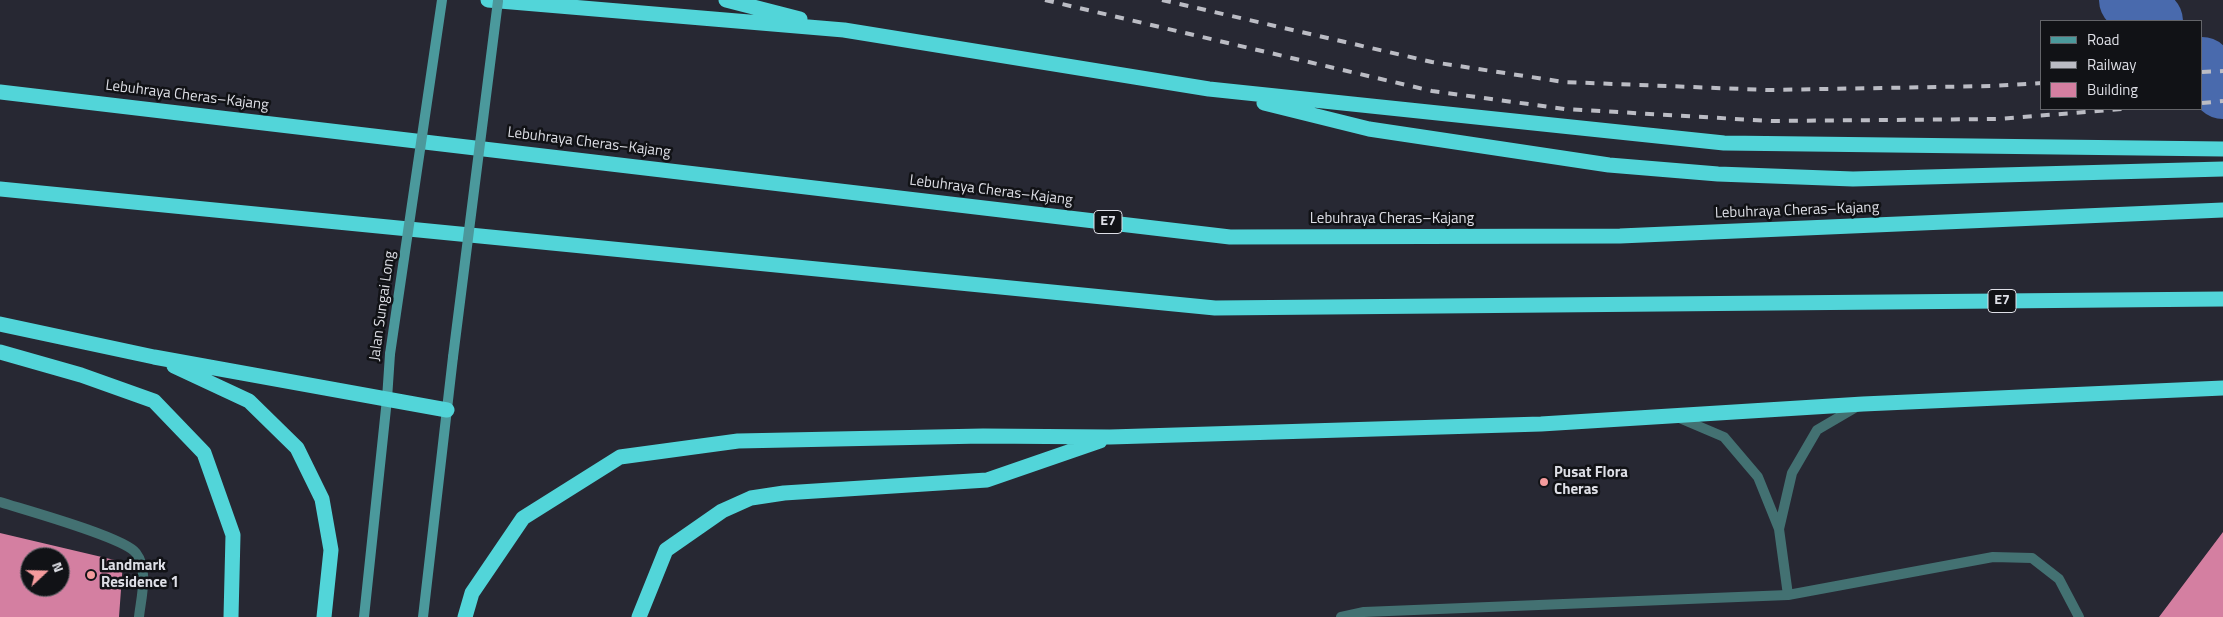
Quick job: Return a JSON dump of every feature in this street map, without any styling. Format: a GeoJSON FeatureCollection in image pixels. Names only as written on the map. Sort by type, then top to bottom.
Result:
{"type":"FeatureCollection","features":[{"type":"Feature","properties":{"kind":"highway"},"geometry":{"type":"LineString","coordinates":[[726,0],[844,30]]}},
{"type":"Feature","properties":{"kind":"highway"},"geometry":{"type":"LineString","coordinates":[[493,1],[844,30],[1209,89],[1724,143],[2222,149]]}},
{"type":"Feature","properties":{"kind":"highway"},"geometry":{"type":"LineString","coordinates":[[1209,89],[1369,129],[1629,167],[1718,174],[1853,179],[2223,169]]}},
{"type":"Feature","properties":{"kind":"highway","name":"Lebuhraya Cheras–Kajang"},"geometry":{"type":"LineString","coordinates":[[0,92],[1230,237],[1620,236],[2223,210]]}},
{"type":"Feature","properties":{"kind":"highway","name":"E7"},"geometry":{"type":"LineString","coordinates":[[0,189],[1215,308],[2223,299]]}},
{"type":"Feature","properties":{"kind":"highway"},"geometry":{"type":"LineString","coordinates":[[0,324],[154,357],[447,410]]}},
{"type":"Feature","properties":{"kind":"highway"},"geometry":{"type":"LineString","coordinates":[[0,352],[82,375],[154,401],[204,453],[233,535],[231,617]]}},
{"type":"Feature","properties":{"kind":"highway"},"geometry":{"type":"LineString","coordinates":[[154,357],[249,400],[296,448],[322,499],[331,550],[324,617]]}},
{"type":"Feature","properties":{"kind":"highway"},"geometry":{"type":"LineString","coordinates":[[465,617],[472,593],[523,518],[620,457],[738,441],[982,436],[1110,438],[1531,424],[1863,404],[2223,388]]}},
{"type":"Feature","properties":{"kind":"highway"},"geometry":{"type":"LineString","coordinates":[[639,617],[666,550],[722,510],[750,498],[986,480],[1110,438]]}},
{"type":"Feature","properties":{"kind":"street","name":"Jalan Sungai Long"},"geometry":{"type":"LineString","coordinates":[[364,617],[388,399],[390,354],[442,0]]}},
{"type":"Feature","properties":{"kind":"street"},"geometry":{"type":"LineString","coordinates":[[423,617],[493,1]]}},
{"type":"Feature","properties":{"kind":"lane"},"geometry":{"type":"LineString","coordinates":[[1779,529],[1792,473],[1817,430],[1863,404]]}},
{"type":"Feature","properties":{"kind":"lane"},"geometry":{"type":"LineString","coordinates":[[1674,416],[1724,437],[1758,477],[1779,529],[1788,596]]}},
{"type":"Feature","properties":{"kind":"lane"},"geometry":{"type":"LineString","coordinates":[[0,502],[116,539],[136,553],[143,573],[139,617]]}},
{"type":"Feature","properties":{"kind":"lane"},"geometry":{"type":"LineString","coordinates":[[1341,617],[1364,612],[1788,596],[1993,557],[2032,558],[2059,579],[2079,617]]}},
{"type":"Feature","properties":{"kind":"building"},"geometry":{"type":"Polygon","coordinates":[[[2223,532],[2223,617],[2159,617],[2223,532]]]}},
{"type":"Feature","properties":{"kind":"building","name":"Landmark Residence 1"},"geometry":{"type":"Polygon","coordinates":[[[0,533],[59,547],[20,547],[20,597],[70,597],[70,550],[123,562],[119,617],[0,617],[0,533]]]}},
{"type":"Feature","properties":{"kind":"waterway"},"geometry":{"type":"LineString","coordinates":[[2130,0],[2151,20]]}},
{"type":"Feature","properties":{"kind":"waterway"},"geometry":{"type":"LineString","coordinates":[[2203,69],[2223,88]]}},
{"type":"Feature","properties":{"kind":"railway"},"geometry":{"type":"LineString","coordinates":[[1045,0],[1432,91],[1565,109],[1771,121],[1998,119],[2110,110]]}},
{"type":"Feature","properties":{"kind":"railway"},"geometry":{"type":"LineString","coordinates":[[1162,0],[1432,62],[1564,82],[1768,90],[1993,86],[2040,83]]}},
{"type":"Feature","properties":{"kind":"railway"},"geometry":{"type":"LineString","coordinates":[[2203,72],[2223,71]]}},
{"type":"Feature","properties":{"kind":"railway"},"geometry":{"type":"LineString","coordinates":[[2203,103],[2223,101]]}},
{"type":"Feature","properties":{"kind":"place","name":"Pusat Flora Cheras"},"geometry":{"type":"Point","coordinates":[1544,482]}},
{"type":"Feature","properties":{"kind":"place","name":"Landmark Residence 1"},"geometry":{"type":"Point","coordinates":[91,575]}}]}
